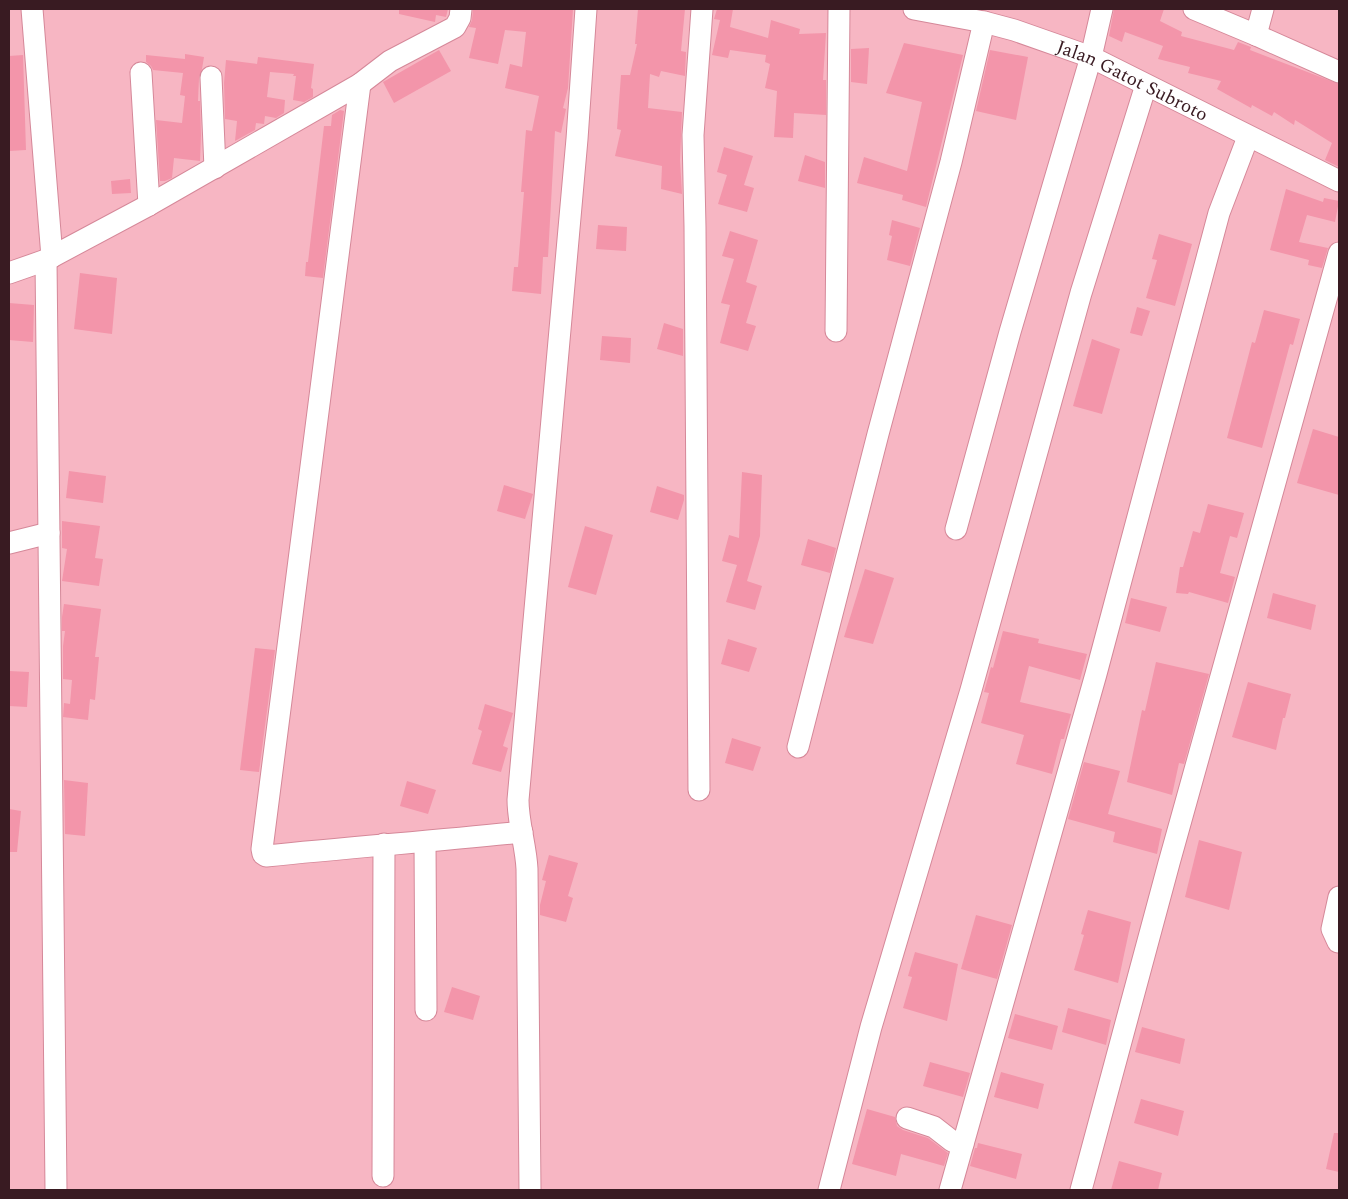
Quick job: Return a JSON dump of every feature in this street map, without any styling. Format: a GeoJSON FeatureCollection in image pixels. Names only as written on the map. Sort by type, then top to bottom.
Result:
{"type":"FeatureCollection","features":[{"type":"Feature","properties":{"kind":"street"},"geometry":{"type":"LineString","coordinates":[[32,9],[49,259],[49,533],[56,1190]]}},
{"type":"Feature","properties":{"kind":"street"},"geometry":{"type":"LineString","coordinates":[[9,274],[49,259],[215,168],[360,84],[390,61],[450,31],[457,24],[461,9]]}},
{"type":"Feature","properties":{"kind":"street"},"geometry":{"type":"LineString","coordinates":[[530,1190],[527,869],[518,810],[578,139],[586,9]]}},
{"type":"Feature","properties":{"kind":"street"},"geometry":{"type":"LineString","coordinates":[[699,790],[693,135],[702,9]]}},
{"type":"Feature","properties":{"kind":"street"},"geometry":{"type":"LineString","coordinates":[[836,331],[839,9]]}},
{"type":"Feature","properties":{"kind":"street","name":"Jalan Gatot Subroto"},"geometry":{"type":"LineString","coordinates":[[914,9],[984,22],[1014,30],[1091,58],[1339,182]]}},
{"type":"Feature","properties":{"kind":"street"},"geometry":{"type":"LineString","coordinates":[[956,529],[1018,304],[1091,58],[1102,9]]}},
{"type":"Feature","properties":{"kind":"street"},"geometry":{"type":"LineString","coordinates":[[1194,9],[1339,72]]}},
{"type":"Feature","properties":{"kind":"street"},"geometry":{"type":"LineString","coordinates":[[1256,35],[1263,9]]}},
{"type":"Feature","properties":{"kind":"street"},"geometry":{"type":"LineString","coordinates":[[798,747],[876,444],[952,162],[984,22]]}},
{"type":"Feature","properties":{"kind":"street"},"geometry":{"type":"LineString","coordinates":[[141,73],[148,205]]}},
{"type":"Feature","properties":{"kind":"street"},"geometry":{"type":"LineString","coordinates":[[211,77],[215,168]]}},
{"type":"Feature","properties":{"kind":"street"},"geometry":{"type":"LineString","coordinates":[[360,84],[262,849],[263,854],[266,856],[522,832]]}},
{"type":"Feature","properties":{"kind":"street"},"geometry":{"type":"LineString","coordinates":[[829,1190],[872,1027],[974,681],[1081,293],[1146,86]]}},
{"type":"Feature","properties":{"kind":"street"},"geometry":{"type":"LineString","coordinates":[[950,1190],[1096,674],[1219,213],[1248,137]]}},
{"type":"Feature","properties":{"kind":"street"},"geometry":{"type":"LineString","coordinates":[[1081,1190],[1169,863],[1339,253]]}},
{"type":"Feature","properties":{"kind":"street"},"geometry":{"type":"LineString","coordinates":[[9,544],[49,533]]}},
{"type":"Feature","properties":{"kind":"street"},"geometry":{"type":"LineString","coordinates":[[425,842],[426,1010]]}},
{"type":"Feature","properties":{"kind":"street"},"geometry":{"type":"LineString","coordinates":[[383,1176],[384,844]]}},
{"type":"Feature","properties":{"kind":"street"},"geometry":{"type":"LineString","coordinates":[[1338,942],[1332,929],[1339,897]]}},
{"type":"Feature","properties":{"kind":"street"},"geometry":{"type":"LineString","coordinates":[[907,1118],[930,1125],[952,1141],[963,1144]]}},
{"type":"Feature","properties":{"kind":"building"},"geometry":{"type":"Polygon","coordinates":[[[399,9],[448,9],[446,17],[436,15],[435,22],[399,14],[399,9]]]}},
{"type":"Feature","properties":{"kind":"building"},"geometry":{"type":"Polygon","coordinates":[[[473,9],[573,9],[568,88],[563,108],[566,109],[561,133],[555,131],[548,257],[543,257],[541,294],[512,291],[514,267],[518,267],[524,192],[521,192],[526,130],[532,131],[539,96],[505,88],[510,64],[522,67],[526,32],[505,30],[498,64],[469,58],[476,28],[469,27],[473,9]]]}},
{"type":"Feature","properties":{"kind":"building"},"geometry":{"type":"Polygon","coordinates":[[[638,9],[685,9],[681,51],[686,52],[685,76],[661,71],[659,77],[650,74],[648,108],[682,112],[680,160],[682,194],[661,189],[662,166],[615,156],[621,130],[617,129],[621,75],[630,75],[637,44],[635,44],[638,9]]]}},
{"type":"Feature","properties":{"kind":"building"},"geometry":{"type":"Polygon","coordinates":[[[717,9],[733,9],[730,27],[768,38],[771,20],[800,29],[799,34],[826,33],[823,80],[826,80],[826,115],[794,113],[793,138],[774,137],[777,91],[765,88],[770,64],[765,62],[766,55],[730,50],[728,58],[712,55],[720,20],[714,19],[717,9]]]}},
{"type":"Feature","properties":{"kind":"building"},"geometry":{"type":"Polygon","coordinates":[[[1114,9],[1164,9],[1160,21],[1182,32],[1181,36],[1234,50],[1238,42],[1251,47],[1250,50],[1339,84],[1339,167],[1325,160],[1332,143],[1295,120],[1294,125],[1274,112],[1272,116],[1252,105],[1251,108],[1217,89],[1221,81],[1188,73],[1190,67],[1158,59],[1163,46],[1125,32],[1122,42],[1109,36],[1114,9]]]}},
{"type":"Feature","properties":{"kind":"building"},"geometry":{"type":"Polygon","coordinates":[[[904,43],[963,55],[926,207],[902,200],[903,195],[857,183],[864,157],[907,171],[922,102],[886,93],[904,43]]]}},
{"type":"Feature","properties":{"kind":"building"},"geometry":{"type":"Polygon","coordinates":[[[869,48],[867,84],[851,82],[851,49],[869,48]]]}},
{"type":"Feature","properties":{"kind":"building"},"geometry":{"type":"Polygon","coordinates":[[[439,50],[451,71],[394,103],[383,82],[439,50]]]}},
{"type":"Feature","properties":{"kind":"building"},"geometry":{"type":"Polygon","coordinates":[[[990,50],[1028,57],[1016,120],[976,111],[990,50]]]}},
{"type":"Feature","properties":{"kind":"building"},"geometry":{"type":"Polygon","coordinates":[[[185,54],[204,57],[199,78],[198,101],[200,101],[200,161],[174,158],[172,178],[160,181],[156,120],[182,123],[185,96],[180,95],[183,73],[153,70],[146,62],[146,55],[185,59],[185,54]]]}},
{"type":"Feature","properties":{"kind":"building"},"geometry":{"type":"Polygon","coordinates":[[[23,55],[26,150],[9,151],[9,56],[23,55]]]}},
{"type":"Feature","properties":{"kind":"building"},"geometry":{"type":"Polygon","coordinates":[[[258,57],[314,64],[311,88],[313,89],[313,97],[304,102],[293,100],[296,76],[293,76],[294,74],[270,72],[267,97],[285,100],[284,113],[276,118],[265,116],[264,124],[256,123],[255,130],[235,141],[237,121],[225,119],[224,83],[226,60],[257,64],[258,57]]]}},
{"type":"Feature","properties":{"kind":"building"},"geometry":{"type":"Polygon","coordinates":[[[340,110],[344,111],[323,278],[305,276],[324,126],[331,126],[332,115],[340,110]]]}},
{"type":"Feature","properties":{"kind":"building"},"geometry":{"type":"Polygon","coordinates":[[[724,147],[753,156],[744,185],[754,188],[747,212],[718,204],[727,175],[717,172],[724,147]]]}},
{"type":"Feature","properties":{"kind":"building"},"geometry":{"type":"Polygon","coordinates":[[[805,155],[825,162],[825,188],[798,181],[805,155]]]}},
{"type":"Feature","properties":{"kind":"building"},"geometry":{"type":"Polygon","coordinates":[[[130,179],[131,193],[112,194],[111,181],[130,179]]]}},
{"type":"Feature","properties":{"kind":"building"},"geometry":{"type":"Polygon","coordinates":[[[1286,189],[1323,202],[1324,198],[1339,201],[1335,222],[1307,215],[1299,242],[1328,248],[1322,268],[1308,265],[1309,260],[1270,250],[1286,189]]]}},
{"type":"Feature","properties":{"kind":"building"},"geometry":{"type":"Polygon","coordinates":[[[892,220],[920,228],[910,266],[887,260],[892,236],[889,235],[892,220]]]}},
{"type":"Feature","properties":{"kind":"building"},"geometry":{"type":"Polygon","coordinates":[[[598,225],[627,227],[626,251],[596,249],[598,225]]]}},
{"type":"Feature","properties":{"kind":"building"},"geometry":{"type":"Polygon","coordinates":[[[730,231],[758,240],[746,282],[757,286],[746,323],[756,326],[748,351],[720,343],[730,305],[721,303],[734,259],[722,256],[730,231]]]}},
{"type":"Feature","properties":{"kind":"building"},"geometry":{"type":"Polygon","coordinates":[[[1159,234],[1192,244],[1175,306],[1146,298],[1157,260],[1152,259],[1159,234]]]}},
{"type":"Feature","properties":{"kind":"building"},"geometry":{"type":"Polygon","coordinates":[[[80,273],[117,278],[112,334],[74,329],[80,273]]]}},
{"type":"Feature","properties":{"kind":"building"},"geometry":{"type":"Polygon","coordinates":[[[9,303],[34,305],[33,342],[9,340],[9,303]]]}},
{"type":"Feature","properties":{"kind":"building"},"geometry":{"type":"Polygon","coordinates":[[[1137,307],[1150,311],[1142,336],[1130,333],[1137,307]]]}},
{"type":"Feature","properties":{"kind":"building"},"geometry":{"type":"Polygon","coordinates":[[[1264,310],[1300,319],[1293,345],[1290,344],[1262,448],[1227,438],[1252,342],[1255,343],[1264,310]]]}},
{"type":"Feature","properties":{"kind":"building"},"geometry":{"type":"Polygon","coordinates":[[[664,323],[683,329],[683,356],[657,349],[664,323]]]}},
{"type":"Feature","properties":{"kind":"building"},"geometry":{"type":"Polygon","coordinates":[[[602,336],[631,338],[630,363],[600,360],[602,336]]]}},
{"type":"Feature","properties":{"kind":"building"},"geometry":{"type":"Polygon","coordinates":[[[1092,339],[1120,349],[1102,414],[1073,406],[1092,339]]]}},
{"type":"Feature","properties":{"kind":"building"},"geometry":{"type":"Polygon","coordinates":[[[1313,429],[1339,437],[1339,495],[1297,483],[1313,429]]]}},
{"type":"Feature","properties":{"kind":"building"},"geometry":{"type":"Polygon","coordinates":[[[69,471],[106,476],[103,503],[66,498],[69,471]]]}},
{"type":"Feature","properties":{"kind":"building"},"geometry":{"type":"Polygon","coordinates":[[[742,472],[762,475],[760,536],[747,581],[762,586],[755,610],[726,602],[737,565],[722,561],[729,535],[739,538],[742,472]]]}},
{"type":"Feature","properties":{"kind":"building"},"geometry":{"type":"Polygon","coordinates":[[[504,485],[533,494],[525,519],[497,511],[504,485]]]}},
{"type":"Feature","properties":{"kind":"building"},"geometry":{"type":"Polygon","coordinates":[[[657,486],[684,495],[678,520],[650,512],[657,486]]]}},
{"type":"Feature","properties":{"kind":"building"},"geometry":{"type":"Polygon","coordinates":[[[1208,504],[1244,513],[1237,538],[1230,536],[1220,573],[1235,577],[1228,603],[1189,592],[1188,594],[1176,593],[1180,567],[1183,567],[1193,531],[1200,533],[1208,504]]]}},
{"type":"Feature","properties":{"kind":"building"},"geometry":{"type":"Polygon","coordinates":[[[62,521],[100,526],[95,558],[103,559],[99,586],[62,581],[67,549],[62,548],[62,521]]]}},
{"type":"Feature","properties":{"kind":"building"},"geometry":{"type":"Polygon","coordinates":[[[585,526],[613,535],[596,595],[568,587],[585,526]]]}},
{"type":"Feature","properties":{"kind":"building"},"geometry":{"type":"Polygon","coordinates":[[[808,539],[836,548],[830,573],[801,565],[808,539]]]}},
{"type":"Feature","properties":{"kind":"building"},"geometry":{"type":"Polygon","coordinates":[[[865,569],[894,578],[873,644],[844,637],[865,569]]]}},
{"type":"Feature","properties":{"kind":"building"},"geometry":{"type":"Polygon","coordinates":[[[1273,593],[1316,605],[1311,630],[1267,618],[1273,593]]]}},
{"type":"Feature","properties":{"kind":"building"},"geometry":{"type":"Polygon","coordinates":[[[1131,598],[1167,607],[1160,632],[1125,623],[1131,598]]]}},
{"type":"Feature","properties":{"kind":"building"},"geometry":{"type":"Polygon","coordinates":[[[64,604],[101,609],[95,657],[99,657],[95,700],[90,699],[88,720],[63,717],[64,703],[70,704],[72,680],[63,679],[65,631],[62,631],[62,617],[64,604]]]}},
{"type":"Feature","properties":{"kind":"building"},"geometry":{"type":"Polygon","coordinates":[[[1003,631],[1039,639],[1038,643],[1087,654],[1080,680],[1029,666],[1020,702],[1071,714],[1064,739],[1061,739],[1052,774],[1016,764],[1024,735],[981,723],[989,693],[984,692],[1003,631]]]}},
{"type":"Feature","properties":{"kind":"building"},"geometry":{"type":"Polygon","coordinates":[[[728,639],[757,648],[749,672],[721,664],[728,639]]]}},
{"type":"Feature","properties":{"kind":"building"},"geometry":{"type":"Polygon","coordinates":[[[255,648],[275,650],[259,772],[240,770],[255,648]]]}},
{"type":"Feature","properties":{"kind":"building"},"geometry":{"type":"Polygon","coordinates":[[[1156,662],[1209,674],[1184,764],[1179,763],[1172,795],[1127,782],[1142,710],[1145,711],[1156,662]]]}},
{"type":"Feature","properties":{"kind":"building"},"geometry":{"type":"Polygon","coordinates":[[[9,671],[29,672],[27,707],[9,706],[9,671]]]}},
{"type":"Feature","properties":{"kind":"building"},"geometry":{"type":"Polygon","coordinates":[[[1248,682],[1291,694],[1285,718],[1283,718],[1276,750],[1232,737],[1248,682]]]}},
{"type":"Feature","properties":{"kind":"building"},"geometry":{"type":"Polygon","coordinates":[[[485,704],[513,713],[503,746],[508,748],[501,772],[472,764],[482,731],[478,729],[485,704]]]}},
{"type":"Feature","properties":{"kind":"building"},"geometry":{"type":"Polygon","coordinates":[[[732,738],[761,747],[753,771],[725,763],[732,738]]]}},
{"type":"Feature","properties":{"kind":"building"},"geometry":{"type":"Polygon","coordinates":[[[1084,762],[1120,771],[1108,814],[1162,829],[1157,854],[1113,842],[1115,832],[1068,819],[1084,762]]]}},
{"type":"Feature","properties":{"kind":"building"},"geometry":{"type":"Polygon","coordinates":[[[64,780],[88,783],[85,836],[65,834],[64,780]]]}},
{"type":"Feature","properties":{"kind":"building"},"geometry":{"type":"Polygon","coordinates":[[[407,781],[436,790],[428,814],[400,806],[407,781]]]}},
{"type":"Feature","properties":{"kind":"building"},"geometry":{"type":"Polygon","coordinates":[[[9,809],[21,811],[17,852],[9,852],[9,809]]]}},
{"type":"Feature","properties":{"kind":"building"},"geometry":{"type":"Polygon","coordinates":[[[1199,840],[1242,852],[1229,910],[1185,897],[1199,840]]]}},
{"type":"Feature","properties":{"kind":"building"},"geometry":{"type":"Polygon","coordinates":[[[549,855],[578,863],[568,896],[573,898],[566,922],[540,915],[540,905],[546,881],[542,880],[549,855]]]}},
{"type":"Feature","properties":{"kind":"building"},"geometry":{"type":"Polygon","coordinates":[[[1088,910],[1131,922],[1118,983],[1074,970],[1084,935],[1081,934],[1088,910]]]}},
{"type":"Feature","properties":{"kind":"building"},"geometry":{"type":"Polygon","coordinates":[[[976,915],[1012,925],[997,979],[961,969],[976,915]]]}},
{"type":"Feature","properties":{"kind":"building"},"geometry":{"type":"Polygon","coordinates":[[[915,952],[958,964],[947,1021],[903,1008],[912,977],[908,976],[915,952]]]}},
{"type":"Feature","properties":{"kind":"building"},"geometry":{"type":"Polygon","coordinates":[[[452,987],[480,996],[473,1020],[444,1012],[452,987]]]}},
{"type":"Feature","properties":{"kind":"building"},"geometry":{"type":"Polygon","coordinates":[[[1068,1008],[1111,1020],[1106,1045],[1062,1032],[1068,1008]]]}},
{"type":"Feature","properties":{"kind":"building"},"geometry":{"type":"Polygon","coordinates":[[[1015,1014],[1058,1026],[1052,1050],[1008,1038],[1015,1014]]]}},
{"type":"Feature","properties":{"kind":"building"},"geometry":{"type":"Polygon","coordinates":[[[1142,1027],[1185,1039],[1180,1064],[1135,1052],[1142,1027]]]}},
{"type":"Feature","properties":{"kind":"building"},"geometry":{"type":"Polygon","coordinates":[[[930,1062],[970,1073],[963,1097],[923,1086],[930,1062]]]}},
{"type":"Feature","properties":{"kind":"building"},"geometry":{"type":"Polygon","coordinates":[[[1001,1072],[1044,1084],[1038,1109],[994,1097],[1001,1072]]]}},
{"type":"Feature","properties":{"kind":"building"},"geometry":{"type":"Polygon","coordinates":[[[1141,1099],[1184,1111],[1178,1136],[1134,1123],[1141,1099]]]}},
{"type":"Feature","properties":{"kind":"building"},"geometry":{"type":"Polygon","coordinates":[[[867,1109],[895,1117],[897,1126],[903,1130],[928,1138],[948,1153],[944,1166],[901,1154],[896,1176],[852,1164],[867,1109]]]}},
{"type":"Feature","properties":{"kind":"building"},"geometry":{"type":"Polygon","coordinates":[[[1334,1133],[1339,1133],[1339,1172],[1326,1169],[1334,1133]]]}},
{"type":"Feature","properties":{"kind":"building"},"geometry":{"type":"Polygon","coordinates":[[[978,1143],[1022,1154],[1016,1179],[970,1166],[978,1143]]]}},
{"type":"Feature","properties":{"kind":"building"},"geometry":{"type":"Polygon","coordinates":[[[1119,1161],[1162,1173],[1158,1190],[1111,1190],[1119,1161]]]}}]}
